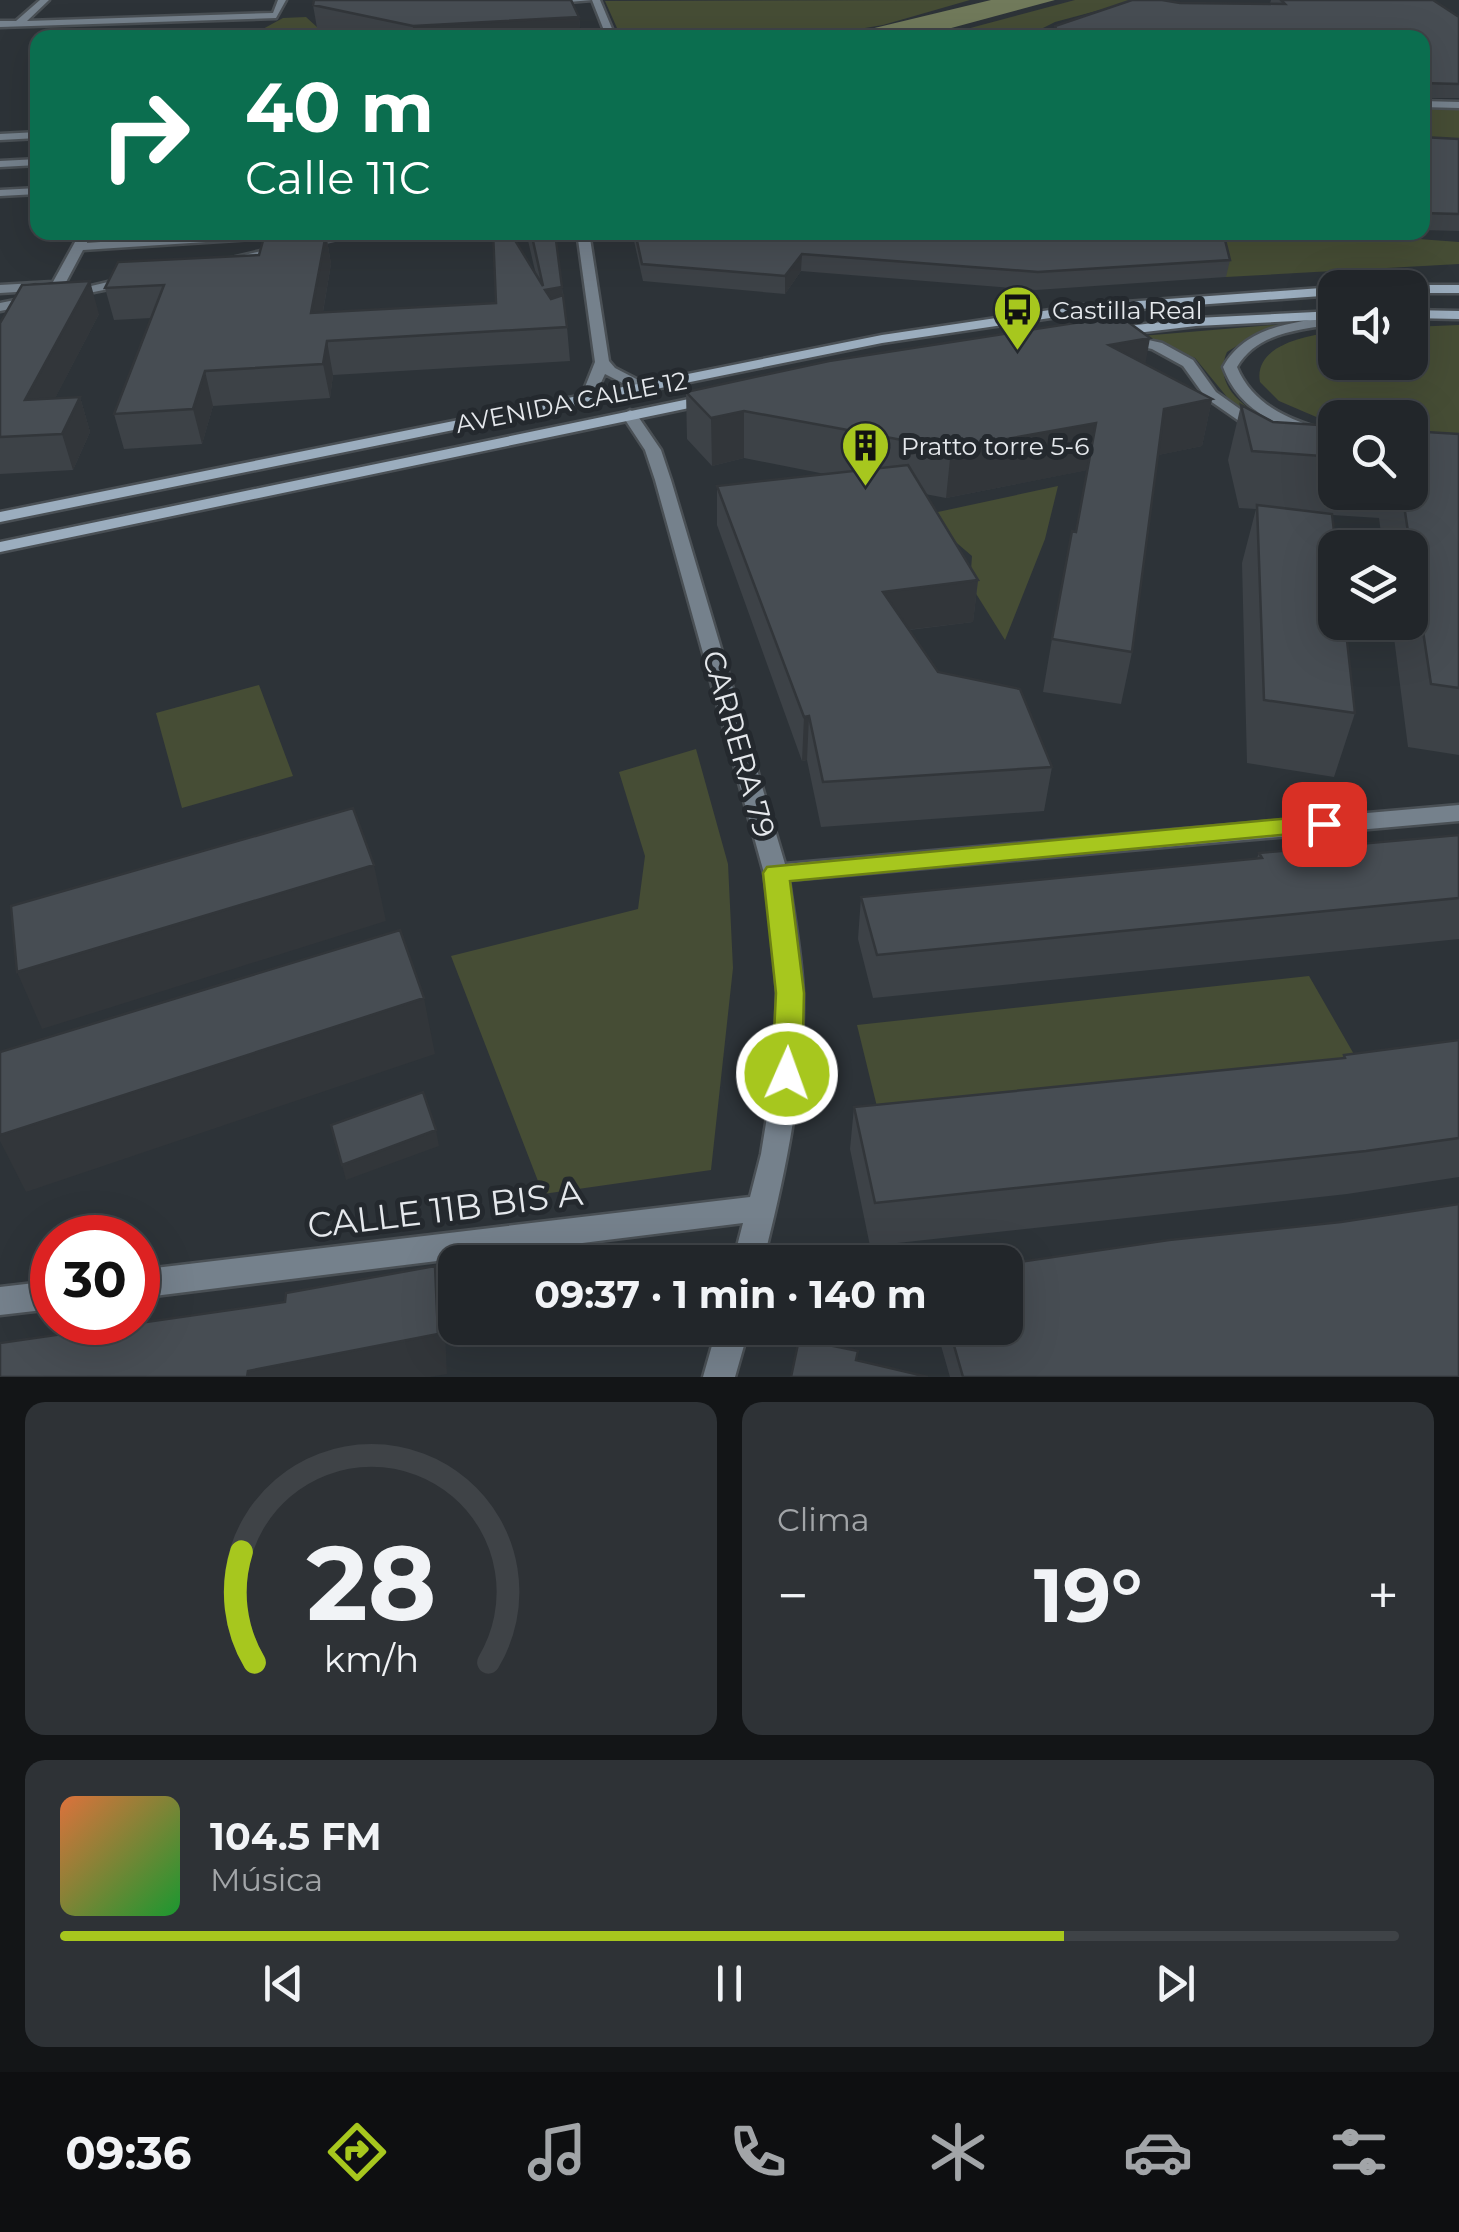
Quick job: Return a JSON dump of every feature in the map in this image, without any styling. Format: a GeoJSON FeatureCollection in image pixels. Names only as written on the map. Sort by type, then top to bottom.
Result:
{"type":"FeatureCollection","features":[{"type":"Feature","properties":{"kind":"main road"},"geometry":{"type":"LineString","coordinates":[[1428,289],[1459,289]]}},
{"type":"Feature","properties":{"kind":"main road","name":"AVENIDA CALLE 12"},"geometry":{"type":"LineString","coordinates":[[0,517],[866,342],[1020,317],[1172,300],[1318,292]]}},
{"type":"Feature","properties":{"kind":"main road"},"geometry":{"type":"LineString","coordinates":[[1428,314],[1459,314]]}},
{"type":"Feature","properties":{"kind":"main road"},"geometry":{"type":"LineString","coordinates":[[1098,336],[1196,322],[1318,318]]}},
{"type":"Feature","properties":{"kind":"main road","name":"AVENIDA CALLE 12"},"geometry":{"type":"LineString","coordinates":[[0,547],[730,395]]}},
{"type":"Feature","properties":{"kind":"street"},"geometry":{"type":"LineString","coordinates":[[18,24],[45,0]]}},
{"type":"Feature","properties":{"kind":"street"},"geometry":{"type":"LineString","coordinates":[[0,24],[276,15],[282,0]]}},
{"type":"Feature","properties":{"kind":"street"},"geometry":{"type":"LineString","coordinates":[[530,3],[588,0]]}},
{"type":"Feature","properties":{"kind":"street"},"geometry":{"type":"LineString","coordinates":[[596,0],[609,30]]}},
{"type":"Feature","properties":{"kind":"street"},"geometry":{"type":"LineString","coordinates":[[1430,104],[1459,104]]}},
{"type":"Feature","properties":{"kind":"street"},"geometry":{"type":"LineString","coordinates":[[0,137],[30,135]]}},
{"type":"Feature","properties":{"kind":"street"},"geometry":{"type":"LineString","coordinates":[[0,164],[30,162]]}},
{"type":"Feature","properties":{"kind":"street"},"geometry":{"type":"LineString","coordinates":[[1,194],[30,192]]}},
{"type":"Feature","properties":{"kind":"street"},"geometry":{"type":"LineString","coordinates":[[54,291],[81,240]]}},
{"type":"Feature","properties":{"kind":"street"},"geometry":{"type":"LineString","coordinates":[[78,246],[143,240]]}},
{"type":"Feature","properties":{"kind":"street"},"geometry":{"type":"LineString","coordinates":[[273,240],[281,250]]}},
{"type":"Feature","properties":{"kind":"street"},"geometry":{"type":"LineString","coordinates":[[205,265],[325,240]]}},
{"type":"Feature","properties":{"kind":"street"},"geometry":{"type":"LineString","coordinates":[[585,240],[602,362],[588,397]]}},
{"type":"Feature","properties":{"kind":"street"},"geometry":{"type":"LineString","coordinates":[[0,307],[54,291],[148,277]]}},
{"type":"Feature","properties":{"kind":"street"},"geometry":{"type":"LineString","coordinates":[[0,289],[54,291]]}},
{"type":"Feature","properties":{"kind":"street"},"geometry":{"type":"LineString","coordinates":[[1318,322],[1265,335],[1246,344],[1235,355],[1230,368],[1242,394],[1258,406],[1281,420],[1318,432]]}},
{"type":"Feature","properties":{"kind":"street"},"geometry":{"type":"LineString","coordinates":[[1098,336],[1134,340],[1172,353],[1188,363],[1211,395],[1234,414],[1291,442],[1318,449]]}},
{"type":"Feature","properties":{"kind":"street"},"geometry":{"type":"LineString","coordinates":[[602,362],[615,375],[641,387]]}},
{"type":"Feature","properties":{"kind":"street","name":"CARRERA 79"},"geometry":{"type":"LineString","coordinates":[[630,416],[652,450],[663,480],[776,873],[790,993],[787,1074],[776,1154],[752,1245]]}},
{"type":"Feature","properties":{"kind":"street"},"geometry":{"type":"LineString","coordinates":[[776,873],[1459,813]]}},
{"type":"Feature","properties":{"kind":"street","name":"CALLE 11B BIS A"},"geometry":{"type":"LineString","coordinates":[[160,1281],[762,1208]]}},
{"type":"Feature","properties":{"kind":"street"},"geometry":{"type":"LineString","coordinates":[[0,1301],[30,1298]]}},
{"type":"Feature","properties":{"kind":"street"},"geometry":{"type":"LineString","coordinates":[[719,1377],[728,1345]]}},
{"type":"Feature","properties":{"kind":"shaded area"},"geometry":{"type":"Polygon","coordinates":[[[970,0],[853,30],[618,30],[605,1],[970,0]]]}},
{"type":"Feature","properties":{"kind":"shaded area"},"geometry":{"type":"Polygon","coordinates":[[[991,0],[1055,0],[944,30],[866,30],[991,0]]]}},
{"type":"Feature","properties":{"kind":"shaded area"},"geometry":{"type":"Polygon","coordinates":[[[1075,0],[1137,0],[1039,30],[963,30],[1075,0]]]}},
{"type":"Feature","properties":{"kind":"shaded area"},"geometry":{"type":"Polygon","coordinates":[[[306,17],[323,30],[261,30],[283,18],[306,17]]]}},
{"type":"Feature","properties":{"kind":"shaded area"},"geometry":{"type":"Polygon","coordinates":[[[1430,109],[1459,109],[1459,143],[1430,141],[1430,109]]]}},
{"type":"Feature","properties":{"kind":"shaded area"},"geometry":{"type":"Polygon","coordinates":[[[1217,240],[1459,242],[1459,264],[1226,277],[1217,240]]]}},
{"type":"Feature","properties":{"kind":"shaded area"},"geometry":{"type":"Polygon","coordinates":[[[1285,324],[1251,337],[1227,352],[1223,371],[1229,388],[1241,402],[1278,426],[1236,408],[1195,358],[1141,336],[1285,324]]]}},
{"type":"Feature","properties":{"kind":"shaded area"},"geometry":{"type":"Polygon","coordinates":[[[1459,325],[1459,440],[1428,439],[1428,400],[1318,400],[1318,418],[1279,401],[1260,382],[1260,369],[1274,351],[1318,335],[1318,380],[1428,380],[1428,326],[1459,325]]]}},
{"type":"Feature","properties":{"kind":"shaded area"},"geometry":{"type":"Polygon","coordinates":[[[1058,486],[1045,539],[1005,640],[970,584],[972,556],[924,515],[1058,486]]]}},
{"type":"Feature","properties":{"kind":"shaded area"},"geometry":{"type":"Polygon","coordinates":[[[259,685],[293,776],[182,808],[156,713],[259,685]]]}},
{"type":"Feature","properties":{"kind":"shaded area"},"geometry":{"type":"Polygon","coordinates":[[[696,749],[728,864],[733,968],[711,1170],[543,1194],[451,956],[638,909],[645,856],[619,772],[696,749]]]}},
{"type":"Feature","properties":{"kind":"shaded area"},"geometry":{"type":"Polygon","coordinates":[[[1309,976],[1359,1063],[880,1119],[857,1025],[1309,976]]]}},
{"type":"Feature","properties":{"kind":"building"},"geometry":{"type":"Polygon","coordinates":[[[314,0],[571,0],[579,17],[413,26],[313,5],[314,0]]]}},
{"type":"Feature","properties":{"kind":"building"},"geometry":{"type":"Polygon","coordinates":[[[1132,0],[1285,4],[1281,0],[1433,0],[1459,17],[1459,84],[1430,83],[1430,30],[1056,30],[1055,26],[1132,0]]]}},
{"type":"Feature","properties":{"kind":"building"},"geometry":{"type":"Polygon","coordinates":[[[1430,137],[1459,139],[1459,214],[1430,213],[1430,137]]]}},
{"type":"Feature","properties":{"kind":"building"},"geometry":{"type":"Polygon","coordinates":[[[263,240],[325,240],[311,313],[496,303],[493,240],[515,240],[543,286],[533,240],[556,240],[562,287],[545,290],[551,299],[563,295],[567,327],[327,341],[323,364],[205,371],[193,409],[114,414],[164,285],[105,288],[118,262],[259,255],[263,240]]]}},
{"type":"Feature","properties":{"kind":"building"},"geometry":{"type":"Polygon","coordinates":[[[637,240],[1225,240],[1230,260],[1038,272],[802,254],[785,276],[642,264],[637,240]]]}},
{"type":"Feature","properties":{"kind":"building"},"geometry":{"type":"Polygon","coordinates":[[[90,281],[25,400],[80,397],[62,434],[0,437],[0,323],[22,285],[90,281]]]}},
{"type":"Feature","properties":{"kind":"building"},"geometry":{"type":"Polygon","coordinates":[[[1120,316],[1150,338],[1109,345],[1212,399],[1164,409],[1132,652],[1052,639],[1096,423],[951,449],[744,411],[711,418],[686,392],[829,361],[1120,316]]]}},
{"type":"Feature","properties":{"kind":"building"},"geometry":{"type":"Polygon","coordinates":[[[1241,405],[1273,422],[1318,425],[1318,456],[1252,451],[1241,405]]]}},
{"type":"Feature","properties":{"kind":"building"},"geometry":{"type":"Polygon","coordinates":[[[1428,432],[1459,434],[1459,688],[1431,684],[1424,640],[1428,640],[1428,530],[1408,530],[1405,510],[1428,510],[1428,432]]]}},
{"type":"Feature","properties":{"kind":"building"},"geometry":{"type":"Polygon","coordinates":[[[908,465],[978,580],[883,592],[938,672],[1020,689],[1052,767],[823,782],[809,716],[804,717],[717,486],[908,465]]]}},
{"type":"Feature","properties":{"kind":"building"},"geometry":{"type":"Polygon","coordinates":[[[1257,505],[1332,514],[1334,530],[1318,530],[1318,640],[1347,640],[1355,713],[1264,700],[1257,505]]]}},
{"type":"Feature","properties":{"kind":"building"},"geometry":{"type":"Polygon","coordinates":[[[353,808],[374,865],[17,972],[11,906],[353,808]]]}},
{"type":"Feature","properties":{"kind":"building"},"geometry":{"type":"Polygon","coordinates":[[[1459,835],[1459,898],[877,955],[861,897],[1262,858],[1259,853],[1459,835]]]}},
{"type":"Feature","properties":{"kind":"building"},"geometry":{"type":"Polygon","coordinates":[[[400,930],[424,998],[0,1135],[0,1052],[400,930]]]}},
{"type":"Feature","properties":{"kind":"building"},"geometry":{"type":"Polygon","coordinates":[[[1459,1040],[1459,1138],[1366,1151],[875,1203],[854,1107],[1345,1058],[1344,1055],[1459,1040]]]}},
{"type":"Feature","properties":{"kind":"building"},"geometry":{"type":"Polygon","coordinates":[[[423,1092],[436,1130],[342,1165],[331,1125],[423,1092]]]}},
{"type":"Feature","properties":{"kind":"building"},"geometry":{"type":"Polygon","coordinates":[[[1459,1204],[1459,1377],[963,1377],[954,1345],[1023,1345],[1023,1261],[1169,1240],[1341,1222],[1459,1204]]]}},
{"type":"Feature","properties":{"kind":"building"},"geometry":{"type":"Polygon","coordinates":[[[435,1266],[438,1334],[248,1371],[247,1377],[0,1377],[0,1343],[30,1339],[30,1345],[160,1345],[160,1320],[285,1302],[286,1293],[435,1266]]]}},
{"type":"Feature","properties":{"kind":"building"},"geometry":{"type":"Polygon","coordinates":[[[798,1345],[828,1345],[858,1351],[856,1360],[928,1377],[791,1377],[798,1345]]]}},
{"type":"Feature","properties":{"kind":"place","name":"Castilla Real"},"geometry":{"type":"Point","coordinates":[1017,352]}},
{"type":"Feature","properties":{"kind":"place","name":"Pratto torre 5-6"},"geometry":{"type":"Point","coordinates":[866,488]}},
{"type":"Feature","properties":{"kind":"route"},"geometry":{"type":"LineString","coordinates":[[787,1074],[790,993],[776,873],[1324,824]]}}]}
